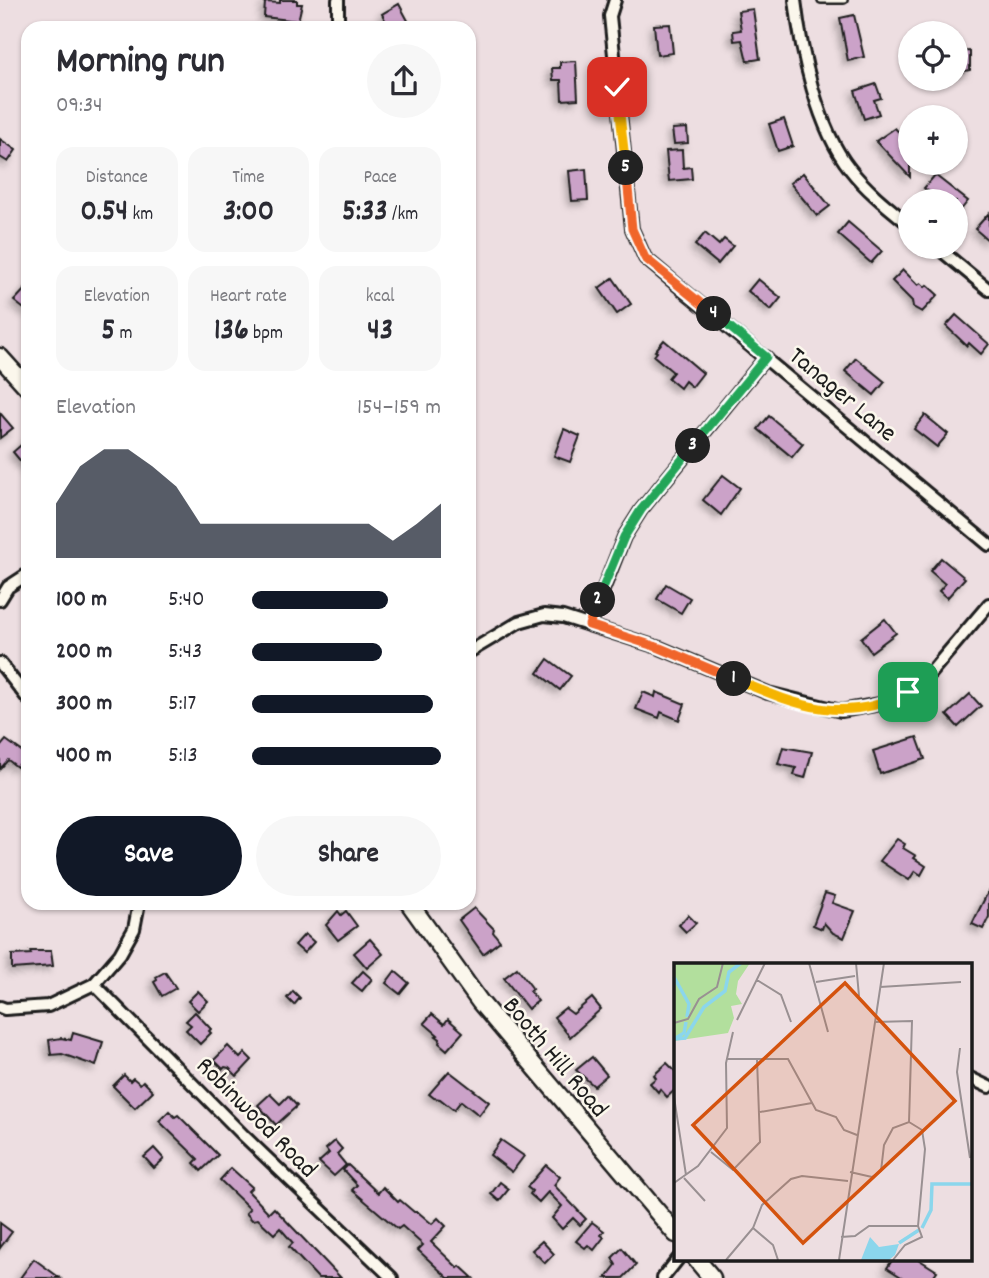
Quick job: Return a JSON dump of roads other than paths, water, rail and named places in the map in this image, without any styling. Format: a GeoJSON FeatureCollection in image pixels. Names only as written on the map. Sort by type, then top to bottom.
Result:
{"type":"FeatureCollection","features":[{"type":"Feature","properties":{"kind":"street"},"geometry":{"type":"LineString","coordinates":[[338,0],[338,21]]}},
{"type":"Feature","properties":{"kind":"street","name":"Tanager Lane"},"geometry":{"type":"LineString","coordinates":[[615,0],[610,16],[632,229],[645,258],[989,545]]}},
{"type":"Feature","properties":{"kind":"street"},"geometry":{"type":"LineString","coordinates":[[795,0],[799,36],[808,73],[831,139],[850,169],[872,193],[898,215]]}},
{"type":"Feature","properties":{"kind":"street"},"geometry":{"type":"LineString","coordinates":[[952,259],[989,290]]}},
{"type":"Feature","properties":{"kind":"street"},"geometry":{"type":"LineString","coordinates":[[0,357],[21,380]]}},
{"type":"Feature","properties":{"kind":"street"},"geometry":{"type":"LineString","coordinates":[[589,625],[619,549],[641,510],[766,357]]}},
{"type":"Feature","properties":{"kind":"street"},"geometry":{"type":"LineString","coordinates":[[0,600],[4,583],[21,577]]}},
{"type":"Feature","properties":{"kind":"street"},"geometry":{"type":"LineString","coordinates":[[476,648],[519,622],[544,615],[563,617],[660,648],[768,693],[841,711],[886,703],[908,692],[934,669],[989,604]]}},
{"type":"Feature","properties":{"kind":"street"},"geometry":{"type":"LineString","coordinates":[[0,663],[21,690]]}},
{"type":"Feature","properties":{"kind":"street"},"geometry":{"type":"LineString","coordinates":[[0,1007],[5,1009],[48,1006],[94,984],[120,954],[134,929],[138,910]]}},
{"type":"Feature","properties":{"kind":"street","name":"Booth Hill Road"},"geometry":{"type":"LineString","coordinates":[[414,910],[480,1002],[674,1232]]}},
{"type":"Feature","properties":{"kind":"street","name":"Robinwood Road"},"geometry":{"type":"LineString","coordinates":[[94,984],[244,1136],[392,1278]]}},
{"type":"Feature","properties":{"kind":"street"},"geometry":{"type":"LineString","coordinates":[[972,1079],[989,1087]]}},
{"type":"Feature","properties":{"kind":"street"},"geometry":{"type":"LineString","coordinates":[[663,1278],[677,1260]]}},
{"type":"Feature","properties":{"kind":"street"},"geometry":{"type":"LineString","coordinates":[[697,1260],[712,1278]]}},
{"type":"Feature","properties":{"kind":"lane"},"geometry":{"type":"LineString","coordinates":[[821,0],[844,0]]}}]}
